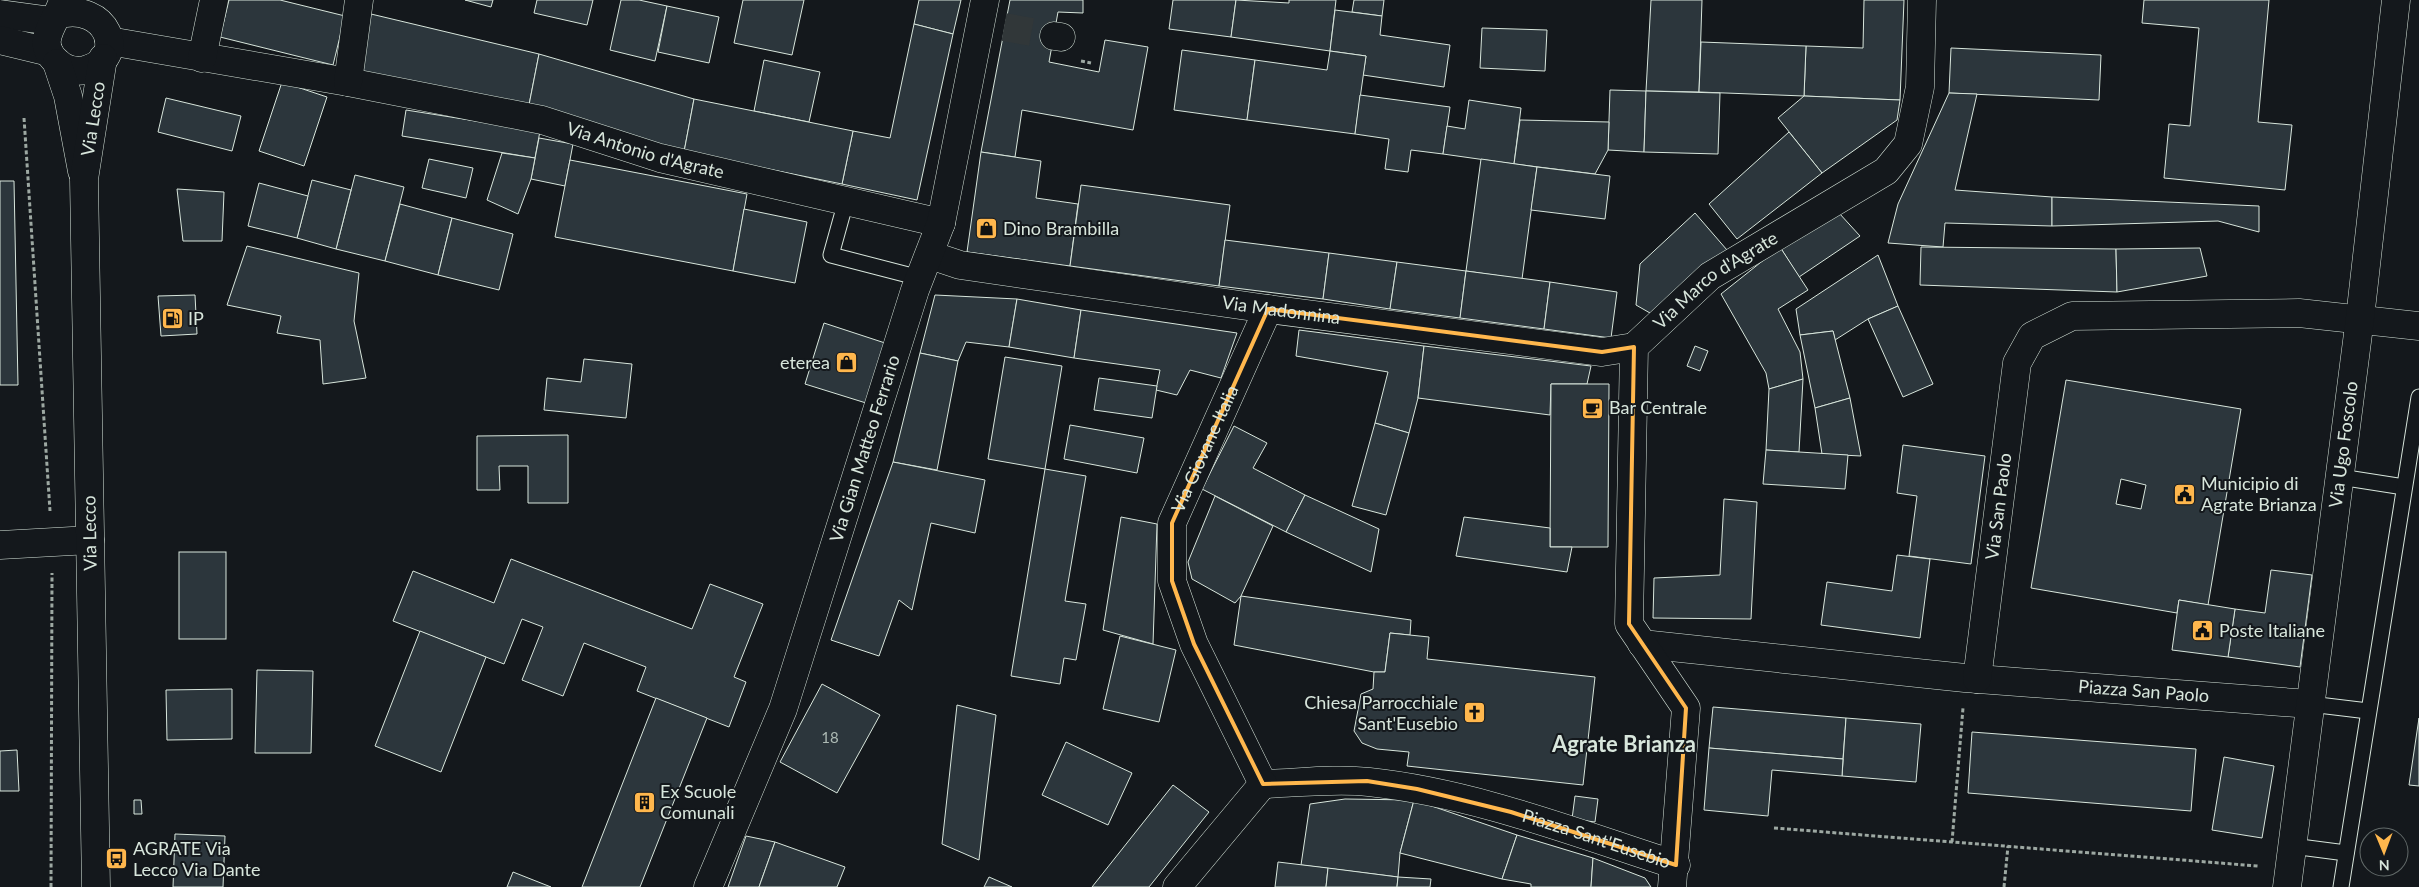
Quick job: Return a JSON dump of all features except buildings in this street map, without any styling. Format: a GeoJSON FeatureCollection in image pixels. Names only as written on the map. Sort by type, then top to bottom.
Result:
{"type":"FeatureCollection","features":[{"type":"Feature","properties":{"kind":"street"},"geometry":{"type":"LineString","coordinates":[[202,58],[214,0]]}},
{"type":"Feature","properties":{"kind":"street"},"geometry":{"type":"LineString","coordinates":[[348,82],[359,0]]}},
{"type":"Feature","properties":{"kind":"street","name":"Via Marco d'Agrate"},"geometry":{"type":"LineString","coordinates":[[1634,347],[1710,276],[1886,171],[1908,144],[1920,87],[1922,0]]}},
{"type":"Feature","properties":{"kind":"street","name":"Via Ugo Foscolo"},"geometry":{"type":"LineString","coordinates":[[2289,867],[2360,318],[2396,0]]}},
{"type":"Feature","properties":{"kind":"street"},"geometry":{"type":"LineString","coordinates":[[0,14],[57,12],[82,8],[93,12],[103,29]]}},
{"type":"Feature","properties":{"kind":"street","name":"Via Lecco"},"geometry":{"type":"LineString","coordinates":[[57,12],[47,36],[68,96],[74,137],[84,180]]}},
{"type":"Feature","properties":{"kind":"street","name":"Via Gian Matteo Ferrario"},"geometry":{"type":"LineString","coordinates":[[708,887],[783,709],[925,266],[941,223],[990,16]]}},
{"type":"Feature","properties":{"kind":"street","name":"Via Antonio d'Agrate"},"geometry":{"type":"LineString","coordinates":[[103,29],[202,58],[348,82],[542,120],[660,158],[941,223]]}},
{"type":"Feature","properties":{"kind":"street","name":"Via Lecco"},"geometry":{"type":"LineString","coordinates":[[53,57],[68,69],[80,71],[92,67],[103,29]]}},
{"type":"Feature","properties":{"kind":"street","name":"Via Lecco"},"geometry":{"type":"LineString","coordinates":[[96,887],[84,180],[103,29]]}},
{"type":"Feature","properties":{"kind":"street"},"geometry":{"type":"LineString","coordinates":[[0,40],[53,57]]}},
{"type":"Feature","properties":{"kind":"street","name":"Via Madonnina"},"geometry":{"type":"LineString","coordinates":[[925,266],[960,265],[1268,309],[1602,352],[1634,347]]}},
{"type":"Feature","properties":{"kind":"street","name":"Via Giovane Italia"},"geometry":{"type":"LineString","coordinates":[[1263,784],[1194,644],[1172,581],[1172,523],[1268,309]]}},
{"type":"Feature","properties":{"kind":"street","name":"Via San Paolo"},"geometry":{"type":"LineString","coordinates":[[1971,678],[2017,362],[2032,336],[2072,316],[2299,314],[2360,318],[2419,326]]}},
{"type":"Feature","properties":{"kind":"street"},"geometry":{"type":"LineString","coordinates":[[1634,347],[1635,634],[1971,678]]}},
{"type":"Feature","properties":{"kind":"street"},"geometry":{"type":"LineString","coordinates":[[0,545],[90,540]]}},
{"type":"Feature","properties":{"kind":"street","name":"Piazza Sant'Eusebio"},"geometry":{"type":"LineString","coordinates":[[1263,784],[1367,781],[1417,789],[1510,812],[1674,876],[1686,708],[1635,634]]}},
{"type":"Feature","properties":{"kind":"street","name":"Piazza San Paolo"},"geometry":{"type":"LineString","coordinates":[[1971,678],[2310,704]]}},
{"type":"Feature","properties":{"kind":"street"},"geometry":{"type":"LineString","coordinates":[[1177,887],[1263,784]]}},
{"type":"Feature","properties":{"kind":"lane"},"geometry":{"type":"LineString","coordinates":[[846,201],[831,255],[925,266]]}},
{"type":"Feature","properties":{"kind":"lane"},"geometry":{"type":"LineString","coordinates":[[2341,887],[2419,397]]}},
{"type":"Feature","properties":{"kind":"lane"},"geometry":{"type":"LineString","coordinates":[[2340,477],[2404,486]]}},
{"type":"Feature","properties":{"kind":"lane"},"geometry":{"type":"LineString","coordinates":[[2310,704],[2368,710]]}},
{"type":"Feature","properties":{"kind":"lane"},"geometry":{"type":"LineString","coordinates":[[2289,867],[2346,853]]}},
{"type":"Feature","properties":{"kind":"path"},"geometry":{"type":"LineString","coordinates":[[24,118],[52,541],[51,887]]}},
{"type":"Feature","properties":{"kind":"path"},"geometry":{"type":"LineString","coordinates":[[1952,842],[1971,678]]}},
{"type":"Feature","properties":{"kind":"path"},"geometry":{"type":"LineString","coordinates":[[1774,828],[2289,867]]}},
{"type":"Feature","properties":{"kind":"path"},"geometry":{"type":"LineString","coordinates":[[2004,887],[2008,846]]}},
{"type":"Feature","properties":{"kind":"highlighted area"},"geometry":{"type":"Polygon","coordinates":[[[1268,309],[1602,352],[1634,347],[1629,624],[1686,708],[1676,865],[1511,812],[1417,789],[1367,781],[1263,784],[1194,644],[1172,581],[1172,523],[1268,309]]]}},
{"type":"Feature","properties":{"kind":"tunnel"},"geometry":{"type":"LineString","coordinates":[[1004,27],[1054,36]]}},
{"type":"Feature","properties":{"kind":"place","name":"Dino Brambilla"},"geometry":{"type":"Point","coordinates":[987,229]}},
{"type":"Feature","properties":{"kind":"place","name":"IP"},"geometry":{"type":"Point","coordinates":[172,319]}},
{"type":"Feature","properties":{"kind":"place","name":"eterea"},"geometry":{"type":"Point","coordinates":[846,363]}},
{"type":"Feature","properties":{"kind":"place","name":"Bar Centrale"},"geometry":{"type":"Point","coordinates":[1593,408]}},
{"type":"Feature","properties":{"kind":"place","name":"Municipio di Agrate Brianza"},"geometry":{"type":"Point","coordinates":[2185,494]}},
{"type":"Feature","properties":{"kind":"place","name":"Poste Italiane"},"geometry":{"type":"Point","coordinates":[2203,631]}},
{"type":"Feature","properties":{"kind":"place","name":"Chiesa Parrocchiale Sant'Eusebio"},"geometry":{"type":"Point","coordinates":[1474,713]}},
{"type":"Feature","properties":{"kind":"place","name":"Ex Scuole Comunali"},"geometry":{"type":"Point","coordinates":[644,802]}},
{"type":"Feature","properties":{"kind":"place","name":"AGRATE Via Lecco Via Dante"},"geometry":{"type":"Point","coordinates":[117,859]}},
{"type":"Feature","properties":{"kind":"district","name":"Agrate Brianza"},"geometry":{"type":"Point","coordinates":[1624,744]}}]}
